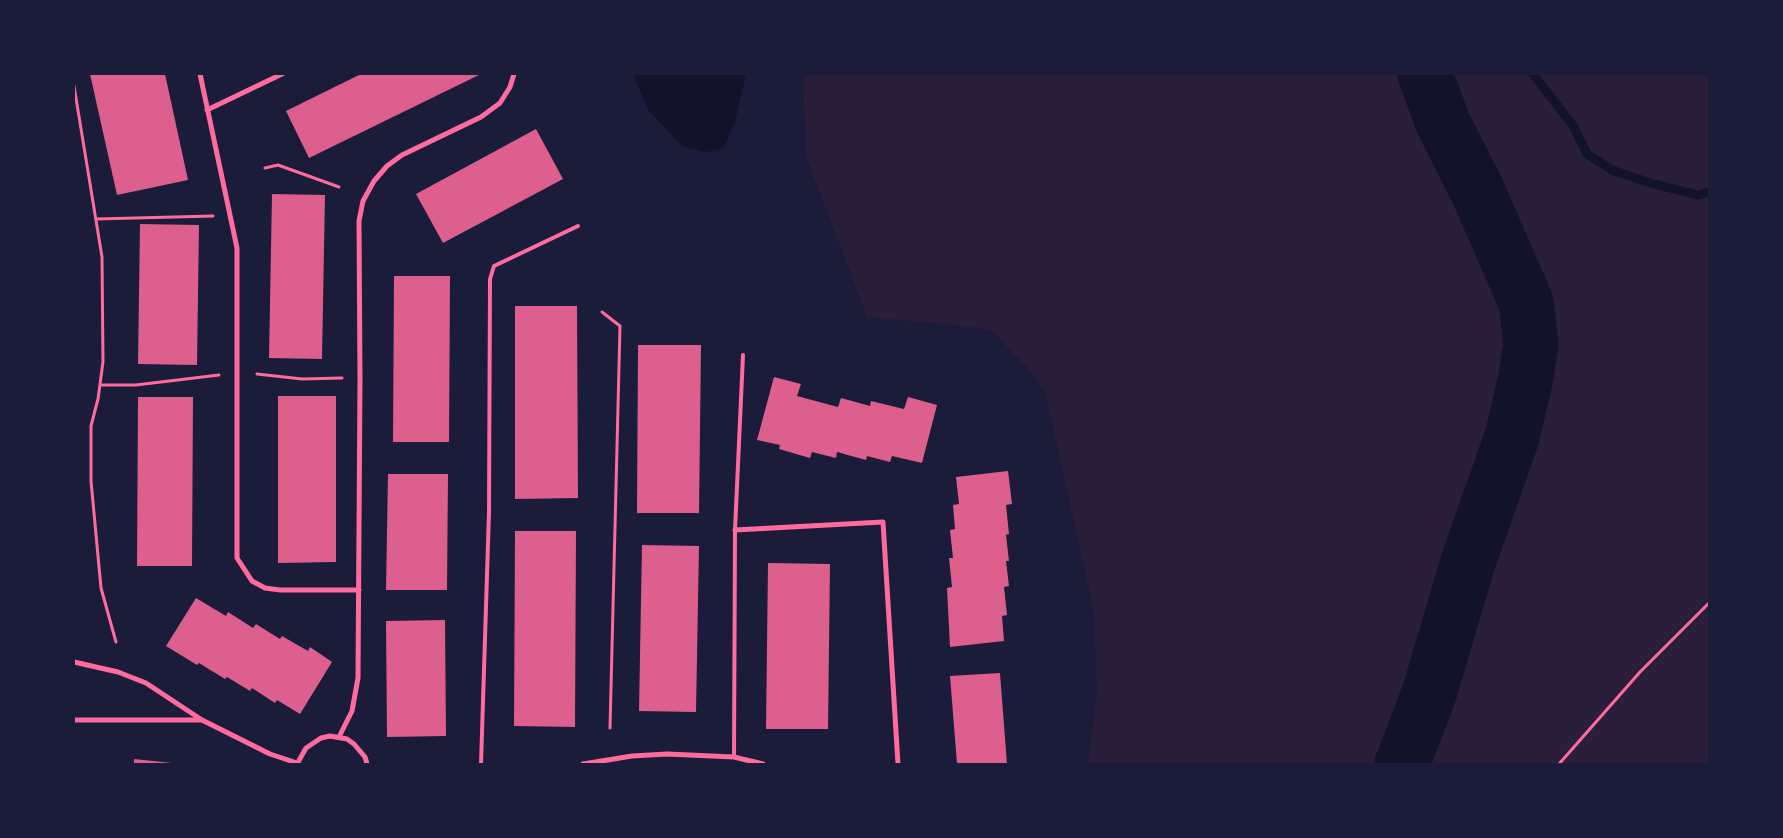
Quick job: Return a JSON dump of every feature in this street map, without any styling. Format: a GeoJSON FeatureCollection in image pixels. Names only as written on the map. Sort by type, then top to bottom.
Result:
{"type":"FeatureCollection","features":[{"type":"Feature","properties":{"kind":"street"},"geometry":{"type":"LineString","coordinates":[[200,74],[237,248],[237,558],[252,580],[265,588],[280,590],[359,590]]}},
{"type":"Feature","properties":{"kind":"street"},"geometry":{"type":"LineString","coordinates":[[207,110],[282,74]]}},
{"type":"Feature","properties":{"kind":"street"},"geometry":{"type":"LineString","coordinates":[[339,737],[352,711],[356,694],[359,590],[359,221],[363,200],[374,181],[387,166],[402,155],[481,117],[500,103],[510,87],[514,74]]}},
{"type":"Feature","properties":{"kind":"street"},"geometry":{"type":"LineString","coordinates":[[735,530],[882,522],[898,764]]}},
{"type":"Feature","properties":{"kind":"street"},"geometry":{"type":"LineString","coordinates":[[74,662],[118,672],[146,683],[202,720],[270,754],[297,764],[306,748],[313,742],[321,738],[339,737],[354,744],[365,757],[367,764]]}},
{"type":"Feature","properties":{"kind":"street"},"geometry":{"type":"LineString","coordinates":[[74,720],[202,720]]}},
{"type":"Feature","properties":{"kind":"street"},"geometry":{"type":"LineString","coordinates":[[583,764],[632,756],[667,754],[734,757],[763,764]]}},
{"type":"Feature","properties":{"kind":"lane"},"geometry":{"type":"LineString","coordinates":[[482,764],[489,512],[490,279],[494,266],[578,226]]}},
{"type":"Feature","properties":{"kind":"lane"},"geometry":{"type":"LineString","coordinates":[[734,757],[735,530],[743,355]]}},
{"type":"Feature","properties":{"kind":"path"},"geometry":{"type":"LineString","coordinates":[[74,86],[102,257],[103,362],[91,426],[91,480],[101,588],[116,642]]}},
{"type":"Feature","properties":{"kind":"path"},"geometry":{"type":"LineString","coordinates":[[265,168],[278,165],[339,187]]}},
{"type":"Feature","properties":{"kind":"path"},"geometry":{"type":"LineString","coordinates":[[96,219],[219,216]]}},
{"type":"Feature","properties":{"kind":"path"},"geometry":{"type":"LineString","coordinates":[[602,312],[620,326],[610,728]]}},
{"type":"Feature","properties":{"kind":"path"},"geometry":{"type":"LineString","coordinates":[[100,385],[136,386],[224,374]]}},
{"type":"Feature","properties":{"kind":"path"},"geometry":{"type":"LineString","coordinates":[[257,374],[302,379],[345,378]]}},
{"type":"Feature","properties":{"kind":"path"},"geometry":{"type":"LineString","coordinates":[[1559,764],[1640,672],[1698,617],[1709,603]]}},
{"type":"Feature","properties":{"kind":"shaded area"},"geometry":{"type":"Polygon","coordinates":[[[633,74],[746,74],[735,121],[724,148],[706,152],[683,147],[648,110],[633,74]]]}},
{"type":"Feature","properties":{"kind":"shaded area"},"geometry":{"type":"Polygon","coordinates":[[[803,74],[1709,74],[1709,764],[1088,764],[1097,691],[1094,612],[1045,392],[1033,374],[992,331],[974,327],[867,317],[806,156],[803,74]]]}},
{"type":"Feature","properties":{"kind":"building"},"geometry":{"type":"Polygon","coordinates":[[[90,74],[165,74],[188,180],[117,195],[90,74]]]}},
{"type":"Feature","properties":{"kind":"building"},"geometry":{"type":"Polygon","coordinates":[[[361,74],[481,74],[309,158],[286,111],[361,74]]]}},
{"type":"Feature","properties":{"kind":"building"},"geometry":{"type":"Polygon","coordinates":[[[536,129],[563,179],[443,243],[416,194],[536,129]]]}},
{"type":"Feature","properties":{"kind":"building"},"geometry":{"type":"Polygon","coordinates":[[[272,194],[325,195],[322,359],[269,358],[272,194]]]}},
{"type":"Feature","properties":{"kind":"building"},"geometry":{"type":"Polygon","coordinates":[[[140,224],[199,225],[197,365],[138,364],[140,224]]]}},
{"type":"Feature","properties":{"kind":"building"},"geometry":{"type":"Polygon","coordinates":[[[394,276],[450,276],[449,442],[393,442],[394,276]]]}},
{"type":"Feature","properties":{"kind":"building"},"geometry":{"type":"Polygon","coordinates":[[[515,306],[577,306],[578,498],[515,499],[515,306]]]}},
{"type":"Feature","properties":{"kind":"building"},"geometry":{"type":"Polygon","coordinates":[[[638,345],[701,345],[699,513],[637,513],[638,345]]]}},
{"type":"Feature","properties":{"kind":"building"},"geometry":{"type":"Polygon","coordinates":[[[774,377],[801,384],[797,396],[838,407],[841,398],[870,406],[871,401],[904,409],[908,397],[937,405],[922,463],[892,456],[890,462],[867,456],[866,460],[837,452],[836,458],[812,452],[810,458],[779,449],[780,445],[757,440],[774,377]]]}},
{"type":"Feature","properties":{"kind":"building"},"geometry":{"type":"Polygon","coordinates":[[[278,396],[336,396],[336,562],[278,563],[278,396]]]}},
{"type":"Feature","properties":{"kind":"building"},"geometry":{"type":"Polygon","coordinates":[[[138,397],[193,397],[192,566],[137,566],[138,397]]]}},
{"type":"Feature","properties":{"kind":"building"},"geometry":{"type":"Polygon","coordinates":[[[1008,471],[1012,504],[1006,505],[1009,534],[1006,535],[1009,561],[1006,561],[1009,586],[1004,587],[1007,615],[1002,616],[1004,641],[950,647],[947,588],[952,587],[949,558],[953,558],[950,530],[955,529],[953,505],[959,504],[956,477],[1008,471]]]}},
{"type":"Feature","properties":{"kind":"building"},"geometry":{"type":"Polygon","coordinates":[[[388,474],[448,474],[447,590],[386,590],[388,474]]]}},
{"type":"Feature","properties":{"kind":"building"},"geometry":{"type":"Polygon","coordinates":[[[515,531],[576,531],[575,727],[514,726],[515,531]]]}},
{"type":"Feature","properties":{"kind":"building"},"geometry":{"type":"Polygon","coordinates":[[[642,545],[699,546],[696,712],[639,711],[642,545]]]}},
{"type":"Feature","properties":{"kind":"building"},"geometry":{"type":"Polygon","coordinates":[[[768,563],[830,564],[828,729],[766,729],[768,563]]]}},
{"type":"Feature","properties":{"kind":"building"},"geometry":{"type":"Polygon","coordinates":[[[196,598],[226,616],[228,612],[253,628],[256,624],[280,639],[282,636],[308,651],[310,647],[332,662],[300,714],[277,700],[275,703],[252,688],[250,691],[227,677],[225,679],[199,663],[197,665],[166,646],[196,598]]]}},
{"type":"Feature","properties":{"kind":"building"},"geometry":{"type":"Polygon","coordinates":[[[445,620],[446,736],[387,737],[386,621],[445,620]]]}},
{"type":"Feature","properties":{"kind":"building"},"geometry":{"type":"Polygon","coordinates":[[[1000,673],[1007,764],[957,764],[950,676],[1000,673]]]}},
{"type":"Feature","properties":{"kind":"building"},"geometry":{"type":"Polygon","coordinates":[[[134,759],[172,763],[172,764],[134,764],[134,759]]]}},
{"type":"Feature","properties":{"kind":"waterway"},"geometry":{"type":"LineString","coordinates":[[1402,764],[1429,694],[1468,562],[1512,437],[1525,382],[1531,344],[1526,302],[1477,190],[1443,123],[1425,74]]}},
{"type":"Feature","properties":{"kind":"waterway"},"geometry":{"type":"LineString","coordinates":[[1533,74],[1574,127],[1587,154],[1612,170],[1650,183],[1698,195],[1709,192]]}}]}
